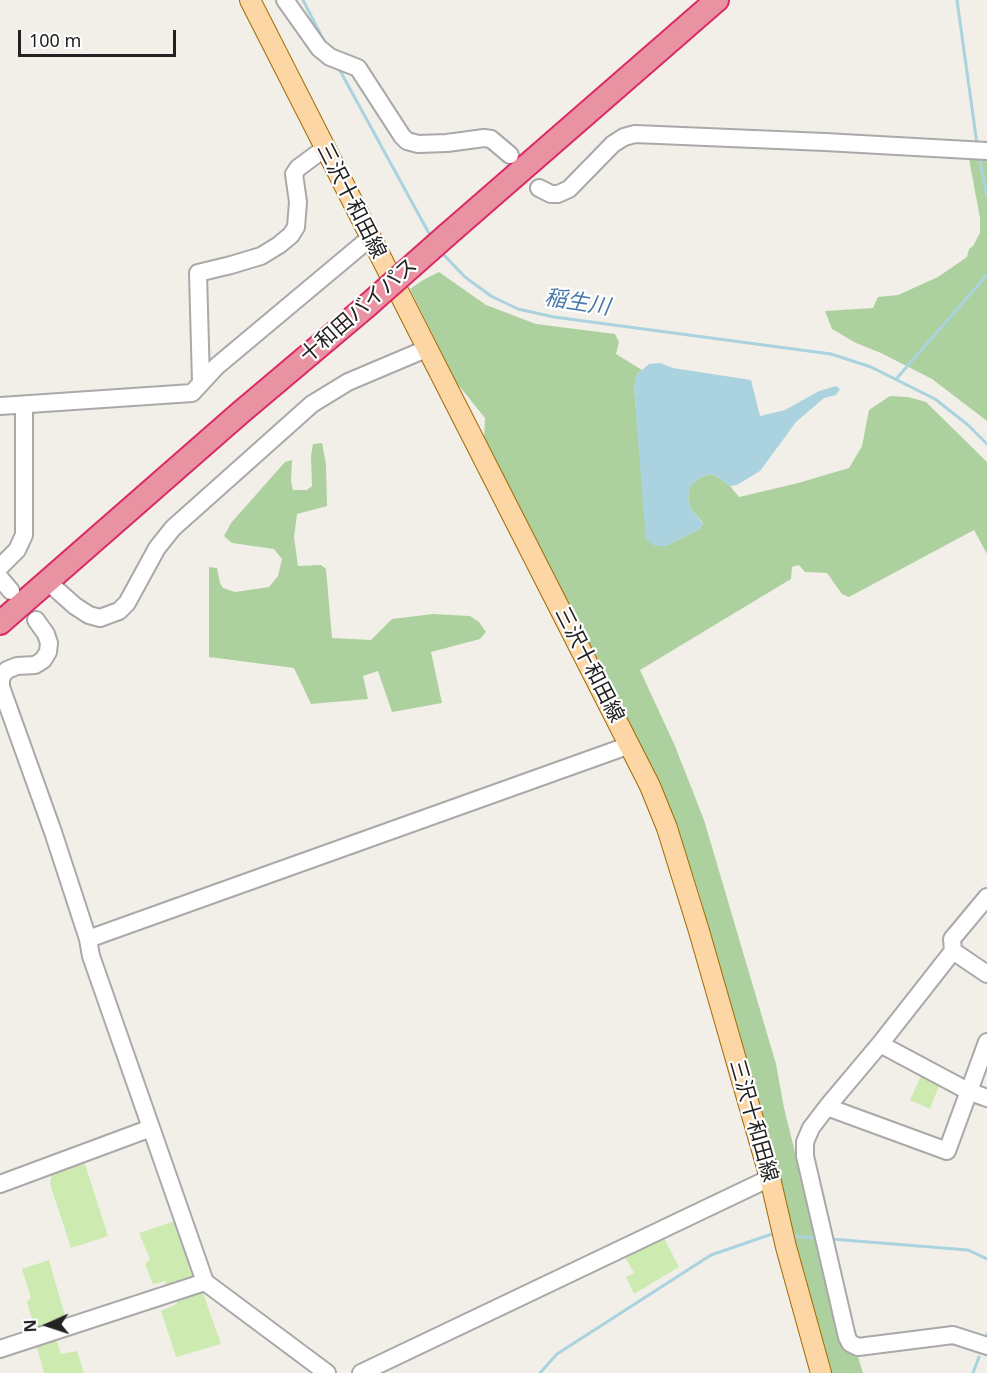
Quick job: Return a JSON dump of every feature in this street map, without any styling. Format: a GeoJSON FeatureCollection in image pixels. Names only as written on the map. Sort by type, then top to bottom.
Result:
{"type":"FeatureCollection","features":[{"type":"Feature","properties":{"kind":"highway","name":"十和田バイパス"},"geometry":{"type":"LineString","coordinates":[[0,622],[717,0]]}},
{"type":"Feature","properties":{"kind":"main road","name":"三沢十和田線"},"geometry":{"type":"LineString","coordinates":[[250,0],[650,786],[680,870],[770,1178],[786,1247],[821,1373]]}},
{"type":"Feature","properties":{"kind":"street"},"geometry":{"type":"LineString","coordinates":[[285,0],[319,48],[334,58],[358,68],[407,141],[418,144],[447,143],[484,138],[496,142],[510,155]]}},
{"type":"Feature","properties":{"kind":"street"},"geometry":{"type":"LineString","coordinates":[[539,188],[551,194],[558,194],[569,189],[613,144],[624,137],[635,134],[987,151]]}},
{"type":"Feature","properties":{"kind":"street"},"geometry":{"type":"LineString","coordinates":[[201,382],[198,273],[261,255],[291,235],[296,227],[298,202],[294,174],[298,168],[325,148]]}},
{"type":"Feature","properties":{"kind":"street"},"geometry":{"type":"LineString","coordinates":[[0,406],[192,393],[217,366],[370,238]]}},
{"type":"Feature","properties":{"kind":"street"},"geometry":{"type":"LineString","coordinates":[[48,582],[69,602],[88,615],[100,618],[119,611],[127,603],[157,548],[174,528],[312,405],[348,382],[426,349]]}},
{"type":"Feature","properties":{"kind":"street"},"geometry":{"type":"LineString","coordinates":[[0,567],[16,550],[24,535],[24,405]]}},
{"type":"Feature","properties":{"kind":"street"},"geometry":{"type":"LineString","coordinates":[[36,620],[46,634],[49,643],[48,652],[43,660],[35,665],[17,666],[7,670],[1,677],[1,687],[53,832],[88,939],[91,956],[205,1282],[327,1373]]}},
{"type":"Feature","properties":{"kind":"street"},"geometry":{"type":"LineString","coordinates":[[88,939],[630,746]]}},
{"type":"Feature","properties":{"kind":"street"},"geometry":{"type":"LineString","coordinates":[[987,897],[952,939],[953,951],[827,1107],[811,1128],[805,1142],[806,1156],[850,1343],[858,1347],[953,1335],[987,1346]]}},
{"type":"Feature","properties":{"kind":"street"},"geometry":{"type":"LineString","coordinates":[[953,951],[987,974]]}},
{"type":"Feature","properties":{"kind":"street"},"geometry":{"type":"LineString","coordinates":[[827,1107],[947,1152],[987,1042]]}},
{"type":"Feature","properties":{"kind":"street"},"geometry":{"type":"LineString","coordinates":[[880,1044],[968,1091],[987,1098]]}},
{"type":"Feature","properties":{"kind":"street"},"geometry":{"type":"LineString","coordinates":[[0,1184],[151,1128]]}},
{"type":"Feature","properties":{"kind":"street"},"geometry":{"type":"LineString","coordinates":[[361,1373],[770,1178]]}},
{"type":"Feature","properties":{"kind":"street"},"geometry":{"type":"LineString","coordinates":[[0,1349],[205,1282]]}},
{"type":"Feature","properties":{"kind":"green space"},"geometry":{"type":"Polygon","coordinates":[[[986,158],[987,421],[932,379],[832,329],[825,311],[873,308],[878,297],[898,295],[938,277],[967,257],[969,249],[980,233],[980,218],[969,159],[986,158]]]}},
{"type":"Feature","properties":{"kind":"green space"},"geometry":{"type":"Polygon","coordinates":[[[439,272],[486,305],[536,324],[615,334],[619,342],[616,354],[642,370],[637,374],[634,386],[647,540],[666,546],[700,529],[703,523],[691,509],[688,499],[689,487],[699,478],[710,474],[730,486],[739,497],[849,468],[862,446],[869,410],[890,396],[908,397],[926,402],[987,462],[987,554],[974,530],[849,597],[842,594],[827,573],[805,572],[799,565],[792,567],[791,579],[640,670],[675,746],[704,820],[776,1064],[784,1108],[843,1345],[857,1354],[863,1373],[831,1373],[698,890],[655,773],[484,440],[485,418],[456,382],[410,289],[439,272]]]}},
{"type":"Feature","properties":{"kind":"green space"},"geometry":{"type":"Polygon","coordinates":[[[322,443],[326,464],[327,506],[297,514],[294,537],[298,566],[321,565],[326,569],[332,638],[371,640],[392,619],[433,614],[470,616],[479,622],[486,632],[480,639],[431,652],[442,703],[392,712],[378,671],[363,676],[368,699],[311,704],[294,668],[209,657],[209,567],[217,568],[223,588],[235,592],[269,587],[278,576],[282,559],[274,549],[232,543],[224,536],[231,523],[285,462],[292,460],[293,490],[307,490],[312,486],[313,444],[322,443]]]}},
{"type":"Feature","properties":{"kind":"green space"},"geometry":{"type":"Polygon","coordinates":[[[922,1074],[940,1083],[930,1109],[910,1100],[922,1074]]]}},
{"type":"Feature","properties":{"kind":"green space"},"geometry":{"type":"Polygon","coordinates":[[[84,1161],[108,1236],[71,1248],[50,1184],[52,1172],[84,1161]]]}},
{"type":"Feature","properties":{"kind":"green space"},"geometry":{"type":"Polygon","coordinates":[[[175,1221],[193,1278],[168,1287],[165,1281],[153,1284],[145,1264],[150,1259],[139,1233],[175,1221]]]}},
{"type":"Feature","properties":{"kind":"green space"},"geometry":{"type":"Polygon","coordinates":[[[663,1236],[679,1267],[634,1294],[626,1277],[634,1273],[625,1257],[663,1236]]]}},
{"type":"Feature","properties":{"kind":"green space"},"geometry":{"type":"Polygon","coordinates":[[[49,1260],[67,1323],[36,1333],[27,1302],[31,1298],[22,1269],[49,1260]]]}},
{"type":"Feature","properties":{"kind":"green space"},"geometry":{"type":"Polygon","coordinates":[[[202,1290],[221,1344],[176,1357],[161,1311],[177,1304],[176,1297],[202,1290]]]}},
{"type":"Feature","properties":{"kind":"green space"},"geometry":{"type":"Polygon","coordinates":[[[56,1339],[61,1354],[77,1351],[84,1373],[44,1373],[36,1344],[56,1339]]]}},
{"type":"Feature","properties":{"kind":"water"},"geometry":{"type":"Polygon","coordinates":[[[660,363],[673,368],[751,380],[760,416],[785,410],[819,391],[836,386],[840,389],[836,395],[824,398],[796,422],[760,471],[737,485],[730,486],[710,474],[699,478],[690,487],[688,499],[691,509],[703,524],[700,529],[666,546],[655,546],[647,540],[645,530],[634,386],[637,374],[649,364],[660,363]]]}},
{"type":"Feature","properties":{"kind":"waterway","name":"稲生川"},"geometry":{"type":"LineString","coordinates":[[303,0],[325,43]]}},
{"type":"Feature","properties":{"kind":"waterway"},"geometry":{"type":"LineString","coordinates":[[957,0],[977,144]]}},
{"type":"Feature","properties":{"kind":"waterway","name":"稲生川"},"geometry":{"type":"LineString","coordinates":[[338,67],[431,237]]}},
{"type":"Feature","properties":{"kind":"waterway"},"geometry":{"type":"LineString","coordinates":[[979,157],[987,196]]}},
{"type":"Feature","properties":{"kind":"waterway","name":"稲生川"},"geometry":{"type":"LineString","coordinates":[[442,253],[465,277],[491,296],[518,309],[554,317],[831,354],[871,367],[935,399],[968,425],[987,444]]}},
{"type":"Feature","properties":{"kind":"waterway"},"geometry":{"type":"LineString","coordinates":[[897,378],[987,275]]}},
{"type":"Feature","properties":{"kind":"waterway"},"geometry":{"type":"LineString","coordinates":[[540,1373],[557,1354],[711,1255],[772,1234],[776,1235]]}},
{"type":"Feature","properties":{"kind":"waterway"},"geometry":{"type":"LineString","coordinates":[[792,1236],[818,1238]]}},
{"type":"Feature","properties":{"kind":"waterway"},"geometry":{"type":"LineString","coordinates":[[831,1239],[968,1250],[987,1259]]}},
{"type":"Feature","properties":{"kind":"waterway","name":"稲生川"},"geometry":{"type":"LineString","coordinates":[[973,1373],[979,1357]]}}]}
